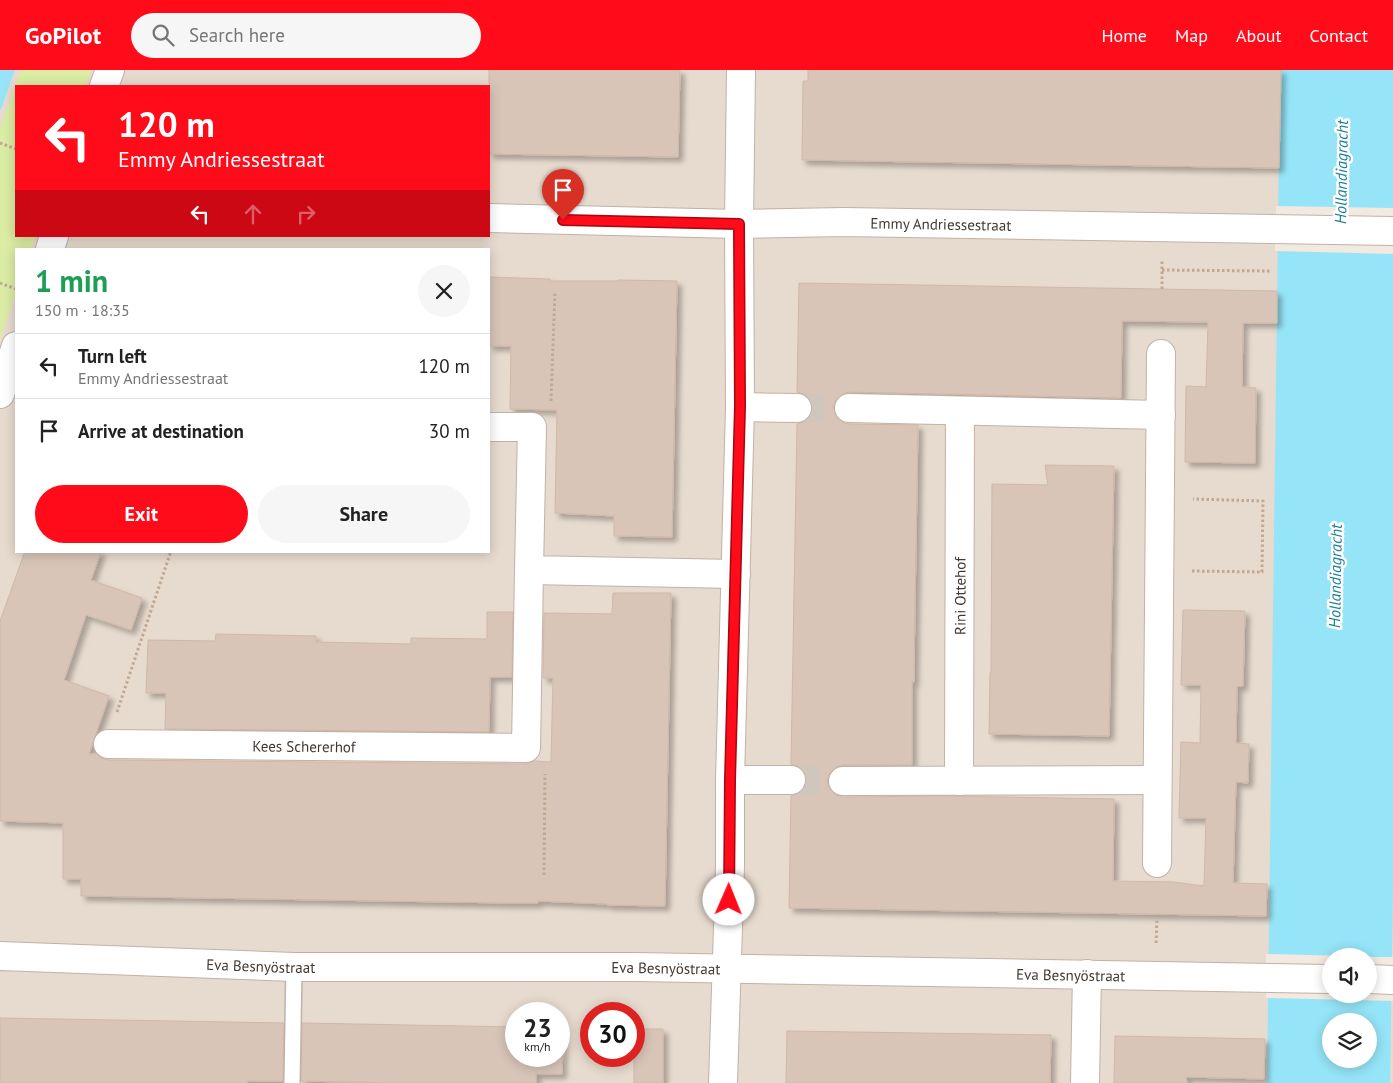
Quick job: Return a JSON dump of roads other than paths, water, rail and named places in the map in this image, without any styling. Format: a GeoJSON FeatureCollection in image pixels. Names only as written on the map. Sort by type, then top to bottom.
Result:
{"type":"FeatureCollection","features":[{"type":"Feature","properties":{"kind":"street"},"geometry":{"type":"LineString","coordinates":[[104,85],[110,70]]}},
{"type":"Feature","properties":{"kind":"street"},"geometry":{"type":"LineString","coordinates":[[723,1083],[740,406],[739,224],[741,70]]}},
{"type":"Feature","properties":{"kind":"street","name":"Emmy Andriessestraat"},"geometry":{"type":"LineString","coordinates":[[490,218],[739,224],[843,222],[1393,231]]}},
{"type":"Feature","properties":{"kind":"street"},"geometry":{"type":"LineString","coordinates":[[0,394],[15,349]]}},
{"type":"Feature","properties":{"kind":"street"},"geometry":{"type":"LineString","coordinates":[[1157,863],[1161,354]]}},
{"type":"Feature","properties":{"kind":"street"},"geometry":{"type":"LineString","coordinates":[[740,406],[797,408]]}},
{"type":"Feature","properties":{"kind":"street"},"geometry":{"type":"LineString","coordinates":[[849,408],[1161,415]]}},
{"type":"Feature","properties":{"kind":"street","name":"Rini Ottehof"},"geometry":{"type":"LineString","coordinates":[[958,782],[960,411]]}},
{"type":"Feature","properties":{"kind":"street"},"geometry":{"type":"LineString","coordinates":[[490,427],[532,427],[529,570],[736,574]]}},
{"type":"Feature","properties":{"kind":"street","name":"Kees Schererhof"},"geometry":{"type":"LineString","coordinates":[[108,744],[526,748],[529,570]]}},
{"type":"Feature","properties":{"kind":"street"},"geometry":{"type":"LineString","coordinates":[[730,780],[791,780]]}},
{"type":"Feature","properties":{"kind":"street"},"geometry":{"type":"LineString","coordinates":[[843,781],[1157,780]]}},
{"type":"Feature","properties":{"kind":"street","name":"Eva Besnyöstraat"},"geometry":{"type":"LineString","coordinates":[[0,956],[294,967],[727,968],[1322,979]]}},
{"type":"Feature","properties":{"kind":"street"},"geometry":{"type":"LineString","coordinates":[[1085,1083],[1087,974]]}},
{"type":"Feature","properties":{"kind":"street"},"geometry":{"type":"LineString","coordinates":[[1377,979],[1393,980]]}},
{"type":"Feature","properties":{"kind":"lane"},"geometry":{"type":"LineString","coordinates":[[292,1083],[294,967]]}},
{"type":"Feature","properties":{"kind":"water"},"geometry":{"type":"Polygon","coordinates":[[[0,70],[15,70],[0,112],[0,70]]]}},
{"type":"Feature","properties":{"kind":"water","name":"Hollandiagracht"},"geometry":{"type":"Polygon","coordinates":[[[1280,70],[1393,70],[1393,889],[1390,1083],[1267,1083],[1280,70]]]}},
{"type":"Feature","properties":{"kind":"tunnel"},"geometry":{"type":"LineString","coordinates":[[797,408],[849,408]]}},
{"type":"Feature","properties":{"kind":"tunnel"},"geometry":{"type":"LineString","coordinates":[[791,780],[843,781]]}}]}
